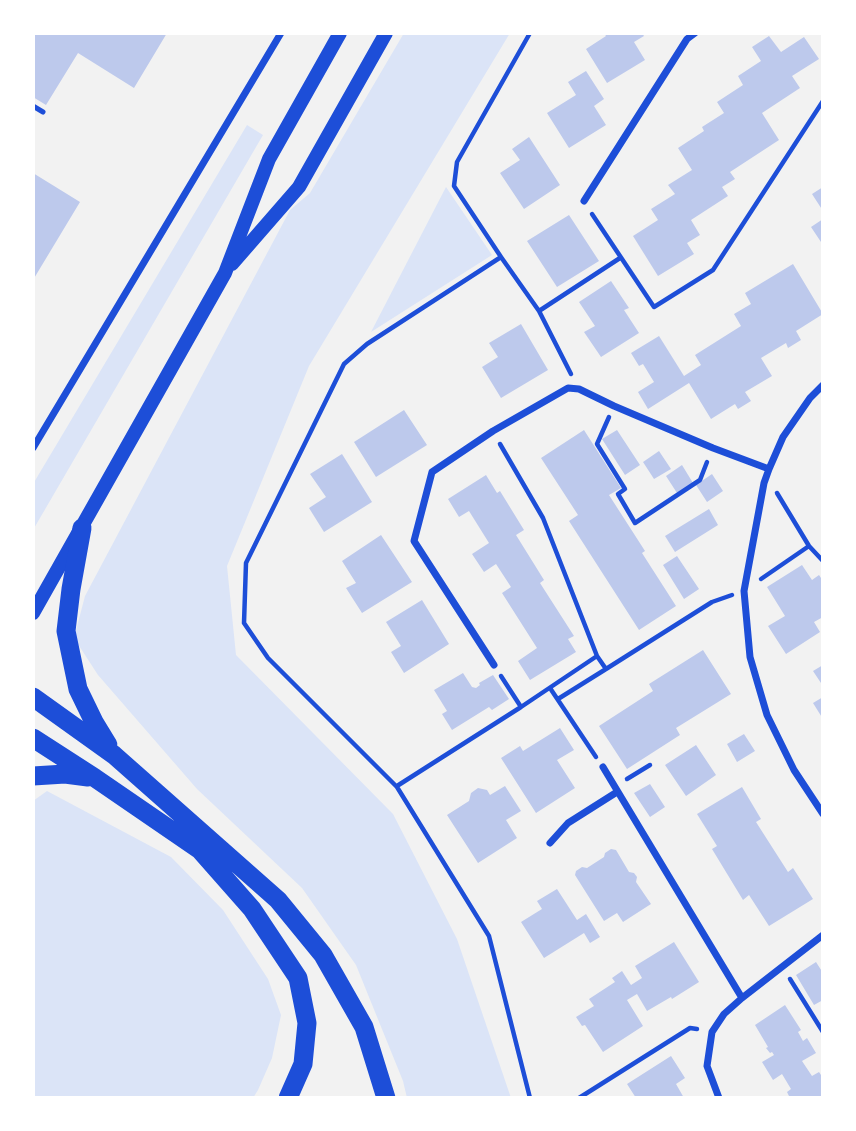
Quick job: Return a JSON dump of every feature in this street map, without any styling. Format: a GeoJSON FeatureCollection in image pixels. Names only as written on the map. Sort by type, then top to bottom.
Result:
{"type":"FeatureCollection","features":[{"type":"Feature","properties":{"kind":"highway"},"geometry":{"type":"LineString","coordinates":[[82,527],[66,631],[78,689],[114,755]]}},
{"type":"Feature","properties":{"kind":"highway"},"geometry":{"type":"LineString","coordinates":[[33,697],[114,755],[278,900],[323,955],[364,1027],[386,1098]]}},
{"type":"Feature","properties":{"kind":"highway"},"geometry":{"type":"LineString","coordinates":[[33,738],[200,850],[252,909],[298,978],[307,1023],[303,1064],[288,1098]]}},
{"type":"Feature","properties":{"kind":"highway"},"geometry":{"type":"LineString","coordinates":[[33,776],[65,774],[96,778]]}},
{"type":"Feature","properties":{"kind":"main road"},"geometry":{"type":"LineString","coordinates":[[33,613],[225,273],[269,159],[340,33]]}},
{"type":"Feature","properties":{"kind":"main road"},"geometry":{"type":"LineString","coordinates":[[225,273],[299,187],[386,33]]}},
{"type":"Feature","properties":{"kind":"street"},"geometry":{"type":"LineString","coordinates":[[33,448],[281,33]]}},
{"type":"Feature","properties":{"kind":"street"},"geometry":{"type":"LineString","coordinates":[[584,201],[687,39],[695,33]]}},
{"type":"Feature","properties":{"kind":"street"},"geometry":{"type":"LineString","coordinates":[[823,385],[810,398],[783,437],[769,469],[744,591],[750,657],[766,715],[794,770],[823,814]]}},
{"type":"Feature","properties":{"kind":"street"},"geometry":{"type":"LineString","coordinates":[[494,665],[414,541],[432,472],[493,431],[568,388],[579,389],[713,448],[769,469]]}},
{"type":"Feature","properties":{"kind":"street"},"geometry":{"type":"LineString","coordinates":[[603,767],[742,998]]}},
{"type":"Feature","properties":{"kind":"street"},"geometry":{"type":"LineString","coordinates":[[550,843],[568,823],[616,789]]}},
{"type":"Feature","properties":{"kind":"street"},"geometry":{"type":"LineString","coordinates":[[719,1098],[707,1066],[712,1032],[724,1014],[742,998],[823,935]]}},
{"type":"Feature","properties":{"kind":"lane"},"geometry":{"type":"LineString","coordinates":[[33,106],[43,112]]}},
{"type":"Feature","properties":{"kind":"path"},"geometry":{"type":"LineString","coordinates":[[530,33],[457,162],[454,186],[539,311],[579,389]]}},
{"type":"Feature","properties":{"kind":"path"},"geometry":{"type":"LineString","coordinates":[[584,201],[654,307],[713,270],[823,101]]}},
{"type":"Feature","properties":{"kind":"path"},"geometry":{"type":"LineString","coordinates":[[501,257],[367,344],[344,364],[246,563],[244,623],[268,659],[397,787],[489,936],[530,1098]]}},
{"type":"Feature","properties":{"kind":"path"},"geometry":{"type":"LineString","coordinates":[[539,311],[620,258]]}},
{"type":"Feature","properties":{"kind":"path"},"geometry":{"type":"LineString","coordinates":[[614,405],[597,444],[625,489],[618,494],[635,523],[700,480],[713,448]]}},
{"type":"Feature","properties":{"kind":"path"},"geometry":{"type":"LineString","coordinates":[[493,431],[543,518],[597,656],[606,669]]}},
{"type":"Feature","properties":{"kind":"path"},"geometry":{"type":"LineString","coordinates":[[764,483],[775,490],[809,546],[823,561]]}},
{"type":"Feature","properties":{"kind":"path"},"geometry":{"type":"LineString","coordinates":[[558,699],[712,602],[744,591],[809,546]]}},
{"type":"Feature","properties":{"kind":"path"},"geometry":{"type":"LineString","coordinates":[[397,787],[597,656]]}},
{"type":"Feature","properties":{"kind":"path"},"geometry":{"type":"LineString","coordinates":[[494,665],[522,707]]}},
{"type":"Feature","properties":{"kind":"path"},"geometry":{"type":"LineString","coordinates":[[550,688],[603,767]]}},
{"type":"Feature","properties":{"kind":"path"},"geometry":{"type":"LineString","coordinates":[[616,789],[650,765]]}},
{"type":"Feature","properties":{"kind":"path"},"geometry":{"type":"LineString","coordinates":[[782,966],[823,1032]]}},
{"type":"Feature","properties":{"kind":"path"},"geometry":{"type":"LineString","coordinates":[[579,1098],[690,1028],[712,1032]]}},
{"type":"Feature","properties":{"kind":"shaded area"},"geometry":{"type":"Polygon","coordinates":[[[404,33],[510,33],[309,366],[227,566],[236,655],[393,814],[457,939],[511,1098],[407,1098],[403,1081],[356,965],[302,888],[197,789],[98,675],[74,638],[85,596],[290,210],[310,193],[404,33]]]}},
{"type":"Feature","properties":{"kind":"shaded area"},"geometry":{"type":"Polygon","coordinates":[[[247,125],[263,135],[33,530],[33,484],[247,125]]]}},
{"type":"Feature","properties":{"kind":"shaded area"},"geometry":{"type":"Polygon","coordinates":[[[446,187],[492,255],[371,332],[446,187]]]}},
{"type":"Feature","properties":{"kind":"shaded area"},"geometry":{"type":"Polygon","coordinates":[[[47,791],[171,857],[223,910],[268,979],[281,1015],[272,1058],[253,1098],[33,1098],[33,801],[47,791]]]}},
{"type":"Feature","properties":{"kind":"building"},"geometry":{"type":"Polygon","coordinates":[[[33,33],[167,33],[134,88],[78,53],[46,105],[33,97],[33,33]]]}},
{"type":"Feature","properties":{"kind":"building"},"geometry":{"type":"Polygon","coordinates":[[[604,33],[642,33],[644,36],[634,42],[645,60],[607,83],[586,49],[606,36],[604,33]]]}},
{"type":"Feature","properties":{"kind":"building"},"geometry":{"type":"Polygon","coordinates":[[[769,36],[781,52],[804,37],[819,59],[792,76],[800,88],[762,113],[779,140],[730,172],[735,179],[722,187],[728,196],[691,220],[700,235],[687,243],[694,254],[658,276],[633,236],[658,220],[651,209],[675,194],[668,185],[692,170],[678,148],[704,131],[702,127],[724,113],[717,102],[743,85],[738,76],[761,61],[752,47],[769,36]]]}},
{"type":"Feature","properties":{"kind":"building"},"geometry":{"type":"Polygon","coordinates":[[[586,71],[604,99],[594,106],[606,125],[569,148],[547,113],[576,95],[568,82],[586,71]]]}},
{"type":"Feature","properties":{"kind":"building"},"geometry":{"type":"Polygon","coordinates":[[[529,137],[560,185],[524,209],[500,173],[520,160],[512,149],[529,137]]]}},
{"type":"Feature","properties":{"kind":"building"},"geometry":{"type":"Polygon","coordinates":[[[33,173],[80,202],[33,280],[33,173]]]}},
{"type":"Feature","properties":{"kind":"building"},"geometry":{"type":"Polygon","coordinates":[[[823,187],[823,211],[812,194],[823,187]]]}},
{"type":"Feature","properties":{"kind":"building"},"geometry":{"type":"Polygon","coordinates":[[[569,215],[599,261],[557,287],[527,241],[569,215]]]}},
{"type":"Feature","properties":{"kind":"building"},"geometry":{"type":"Polygon","coordinates":[[[823,219],[823,245],[811,227],[823,219]]]}},
{"type":"Feature","properties":{"kind":"building"},"geometry":{"type":"Polygon","coordinates":[[[793,264],[823,314],[796,331],[801,340],[788,348],[786,343],[761,358],[772,376],[745,392],[751,401],[738,409],[735,404],[711,419],[689,383],[648,409],[638,392],[654,382],[643,364],[639,366],[631,353],[659,336],[684,376],[701,365],[695,355],[741,326],[734,314],[751,304],[745,293],[793,264]]]}},
{"type":"Feature","properties":{"kind":"building"},"geometry":{"type":"Polygon","coordinates":[[[611,281],[629,308],[624,310],[639,333],[601,357],[584,332],[595,326],[579,302],[611,281]]]}},
{"type":"Feature","properties":{"kind":"building"},"geometry":{"type":"Polygon","coordinates":[[[521,324],[548,370],[501,398],[482,367],[498,357],[489,343],[521,324]]]}},
{"type":"Feature","properties":{"kind":"building"},"geometry":{"type":"Polygon","coordinates":[[[404,410],[427,445],[376,477],[354,442],[404,410]]]}},
{"type":"Feature","properties":{"kind":"building"},"geometry":{"type":"Polygon","coordinates":[[[584,430],[621,488],[609,495],[676,606],[639,630],[569,521],[578,515],[541,458],[584,430]]]}},
{"type":"Feature","properties":{"kind":"building"},"geometry":{"type":"Polygon","coordinates":[[[617,430],[640,465],[625,475],[602,439],[617,430]]]}},
{"type":"Feature","properties":{"kind":"building"},"geometry":{"type":"Polygon","coordinates":[[[659,451],[671,469],[654,479],[643,462],[659,451]]]}},
{"type":"Feature","properties":{"kind":"building"},"geometry":{"type":"Polygon","coordinates":[[[342,454],[372,502],[324,532],[309,508],[326,497],[310,474],[342,454]]]}},
{"type":"Feature","properties":{"kind":"building"},"geometry":{"type":"Polygon","coordinates":[[[682,465],[693,483],[677,493],[666,476],[682,465]]]}},
{"type":"Feature","properties":{"kind":"building"},"geometry":{"type":"Polygon","coordinates":[[[712,474],[723,491],[707,502],[696,485],[712,474]]]}},
{"type":"Feature","properties":{"kind":"building"},"geometry":{"type":"Polygon","coordinates":[[[486,475],[497,493],[500,491],[524,530],[516,535],[544,580],[540,583],[574,636],[568,639],[576,652],[530,680],[518,661],[537,648],[502,593],[511,587],[496,564],[484,572],[472,554],[489,543],[469,511],[459,517],[448,499],[486,475]]]}},
{"type":"Feature","properties":{"kind":"building"},"geometry":{"type":"Polygon","coordinates":[[[709,509],[718,525],[675,552],[665,536],[709,509]]]}},
{"type":"Feature","properties":{"kind":"building"},"geometry":{"type":"Polygon","coordinates":[[[381,535],[412,582],[362,613],[346,588],[356,583],[342,561],[381,535]]]}},
{"type":"Feature","properties":{"kind":"building"},"geometry":{"type":"Polygon","coordinates":[[[677,556],[699,589],[684,599],[663,565],[677,556]]]}},
{"type":"Feature","properties":{"kind":"building"},"geometry":{"type":"Polygon","coordinates":[[[802,565],[812,580],[819,575],[823,581],[823,617],[814,622],[820,632],[786,654],[768,626],[785,616],[767,587],[802,565]]]}},
{"type":"Feature","properties":{"kind":"building"},"geometry":{"type":"Polygon","coordinates":[[[422,600],[449,644],[404,673],[391,652],[401,646],[386,622],[422,600]]]}},
{"type":"Feature","properties":{"kind":"building"},"geometry":{"type":"Polygon","coordinates":[[[703,650],[731,694],[676,728],[680,735],[627,769],[599,726],[653,691],[649,684],[703,650]]]}},
{"type":"Feature","properties":{"kind":"building"},"geometry":{"type":"Polygon","coordinates":[[[823,665],[823,686],[813,671],[823,665]]]}},
{"type":"Feature","properties":{"kind":"building"},"geometry":{"type":"Polygon","coordinates":[[[463,673],[472,687],[476,688],[479,683],[493,675],[509,699],[492,710],[489,707],[452,730],[442,714],[447,711],[434,690],[463,673]]]}},
{"type":"Feature","properties":{"kind":"building"},"geometry":{"type":"Polygon","coordinates":[[[823,697],[823,719],[813,703],[823,697]]]}},
{"type":"Feature","properties":{"kind":"building"},"geometry":{"type":"Polygon","coordinates":[[[560,728],[574,750],[557,760],[575,788],[536,813],[501,758],[520,746],[523,751],[560,728]]]}},
{"type":"Feature","properties":{"kind":"building"},"geometry":{"type":"Polygon","coordinates":[[[744,734],[755,751],[737,762],[727,744],[744,734]]]}},
{"type":"Feature","properties":{"kind":"building"},"geometry":{"type":"Polygon","coordinates":[[[696,745],[716,775],[686,796],[665,765],[696,745]]]}},
{"type":"Feature","properties":{"kind":"building"},"geometry":{"type":"Polygon","coordinates":[[[650,784],[665,807],[650,817],[634,793],[650,784]]]}},
{"type":"Feature","properties":{"kind":"building"},"geometry":{"type":"Polygon","coordinates":[[[505,786],[521,811],[506,820],[517,838],[478,863],[447,815],[469,801],[471,793],[478,788],[487,790],[490,795],[505,786]]]}},
{"type":"Feature","properties":{"kind":"building"},"geometry":{"type":"Polygon","coordinates":[[[742,787],[761,819],[756,822],[788,872],[793,868],[813,899],[769,926],[749,895],[743,900],[712,849],[717,846],[697,814],[742,787]]]}},
{"type":"Feature","properties":{"kind":"building"},"geometry":{"type":"Polygon","coordinates":[[[611,849],[616,850],[629,872],[637,877],[636,882],[651,904],[623,922],[617,913],[604,921],[575,875],[576,871],[582,867],[587,868],[611,849]]]}},
{"type":"Feature","properties":{"kind":"building"},"geometry":{"type":"Polygon","coordinates":[[[557,889],[577,920],[586,914],[600,937],[590,943],[584,933],[544,958],[521,922],[542,909],[537,901],[557,889]]]}},
{"type":"Feature","properties":{"kind":"building"},"geometry":{"type":"Polygon","coordinates":[[[674,942],[699,982],[647,1011],[637,994],[627,1000],[643,1026],[603,1052],[585,1025],[582,1026],[576,1017],[594,1006],[589,999],[615,982],[612,978],[622,971],[631,985],[642,978],[635,966],[674,942]]]}},
{"type":"Feature","properties":{"kind":"building"},"geometry":{"type":"Polygon","coordinates":[[[816,962],[823,973],[823,1000],[814,1005],[796,975],[816,962]]]}},
{"type":"Feature","properties":{"kind":"building"},"geometry":{"type":"Polygon","coordinates":[[[785,1005],[801,1030],[798,1032],[803,1041],[807,1038],[816,1053],[802,1061],[812,1076],[819,1072],[823,1078],[823,1098],[790,1098],[787,1092],[791,1089],[782,1074],[773,1080],[762,1062],[774,1055],[766,1048],[768,1047],[755,1025],[785,1005]]]}},
{"type":"Feature","properties":{"kind":"building"},"geometry":{"type":"Polygon","coordinates":[[[671,1056],[685,1078],[676,1084],[684,1098],[636,1098],[627,1084],[671,1056]]]}}]}
